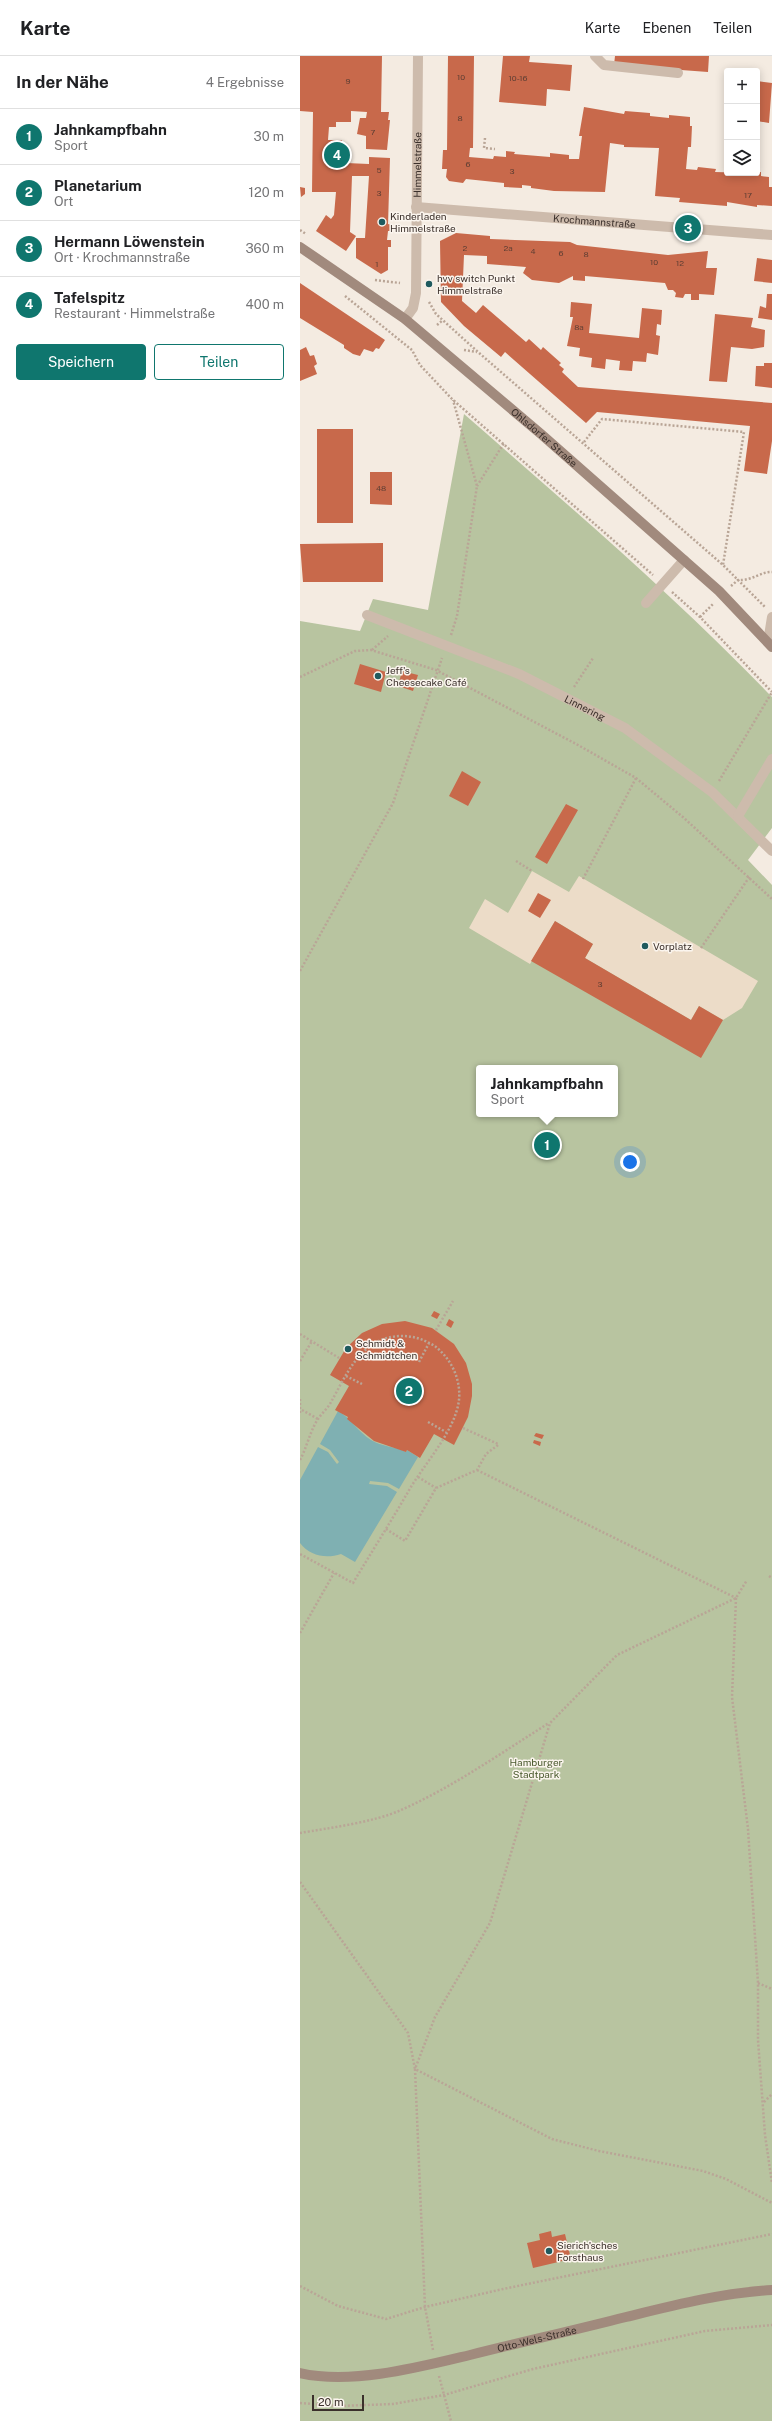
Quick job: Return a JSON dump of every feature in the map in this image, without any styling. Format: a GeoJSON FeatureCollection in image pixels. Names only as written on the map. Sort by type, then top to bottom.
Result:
{"type":"FeatureCollection","features":[{"type":"Feature","properties":{"kind":"street","name":"Himmelstraße"},"geometry":{"type":"LineString","coordinates":[[405,319],[413,308],[416,293],[418,56]]}},
{"type":"Feature","properties":{"kind":"street"},"geometry":{"type":"LineString","coordinates":[[595,56],[604,65],[678,73]]}},
{"type":"Feature","properties":{"kind":"street","name":"Krochmannstraße"},"geometry":{"type":"LineString","coordinates":[[416,207],[772,235]]}},
{"type":"Feature","properties":{"kind":"street","name":"Ohlsdorfer Straße"},"geometry":{"type":"LineString","coordinates":[[300,247],[405,319],[541,434],[722,595],[770,645]]}},
{"type":"Feature","properties":{"kind":"street"},"geometry":{"type":"LineString","coordinates":[[646,603],[684,560]]}},
{"type":"Feature","properties":{"kind":"street","name":"Linnering"},"geometry":{"type":"LineString","coordinates":[[367,615],[518,674],[625,728],[712,792],[772,851]]}},
{"type":"Feature","properties":{"kind":"street"},"geometry":{"type":"LineString","coordinates":[[770,645],[772,617]]}},
{"type":"Feature","properties":{"kind":"street"},"geometry":{"type":"LineString","coordinates":[[738,816],[772,758]]}},
{"type":"Feature","properties":{"kind":"street","name":"Otto-Wels-Straße"},"geometry":{"type":"LineString","coordinates":[[300,2373],[356,2376],[384,2373],[436,2363],[696,2300],[747,2291],[772,2290]]}},
{"type":"Feature","properties":{"kind":"path"},"geometry":{"type":"LineString","coordinates":[[485,138],[484,148],[495,149]]}},
{"type":"Feature","properties":{"kind":"path"},"geometry":{"type":"LineString","coordinates":[[300,230],[313,238]]}},
{"type":"Feature","properties":{"kind":"path"},"geometry":{"type":"LineString","coordinates":[[369,276],[376,280],[400,283]]}},
{"type":"Feature","properties":{"kind":"path"},"geometry":{"type":"LineString","coordinates":[[343,295],[412,350],[420,365],[452,399],[504,443],[700,617],[772,692],[712,792]]}},
{"type":"Feature","properties":{"kind":"path"},"geometry":{"type":"LineString","coordinates":[[428,301],[443,320],[478,352],[584,442],[723,565],[765,608]]}},
{"type":"Feature","properties":{"kind":"path"},"geometry":{"type":"LineString","coordinates":[[437,325],[443,320]]}},
{"type":"Feature","properties":{"kind":"path"},"geometry":{"type":"LineString","coordinates":[[412,350],[415,347]]}},
{"type":"Feature","properties":{"kind":"path"},"geometry":{"type":"LineString","coordinates":[[463,350],[478,352]]}},
{"type":"Feature","properties":{"kind":"path"},"geometry":{"type":"LineString","coordinates":[[452,399],[477,486]]}},
{"type":"Feature","properties":{"kind":"path"},"geometry":{"type":"LineString","coordinates":[[584,442],[602,419],[744,432],[723,565]]}},
{"type":"Feature","properties":{"kind":"path"},"geometry":{"type":"LineString","coordinates":[[300,971],[393,804],[436,670],[447,646],[457,616],[477,486],[504,443]]}},
{"type":"Feature","properties":{"kind":"path"},"geometry":{"type":"LineString","coordinates":[[730,588],[738,580],[746,580],[758,577],[766,572],[772,572]]}},
{"type":"Feature","properties":{"kind":"path"},"geometry":{"type":"LineString","coordinates":[[700,617],[716,601]]}},
{"type":"Feature","properties":{"kind":"path"},"geometry":{"type":"LineString","coordinates":[[371,650],[397,628]]}},
{"type":"Feature","properties":{"kind":"path"},"geometry":{"type":"LineString","coordinates":[[300,677],[355,651],[371,650],[436,670],[578,744],[636,778],[750,876],[772,899]]}},
{"type":"Feature","properties":{"kind":"path"},"geometry":{"type":"LineString","coordinates":[[568,698],[593,658]]}},
{"type":"Feature","properties":{"kind":"path"},"geometry":{"type":"LineString","coordinates":[[583,879],[636,778]]}},
{"type":"Feature","properties":{"kind":"path"},"geometry":{"type":"LineString","coordinates":[[516,861],[532,871]]}},
{"type":"Feature","properties":{"kind":"path"},"geometry":{"type":"LineString","coordinates":[[701,948],[750,876]]}},
{"type":"Feature","properties":{"kind":"path"},"geometry":{"type":"LineString","coordinates":[[436,1330],[453,1302]]}},
{"type":"Feature","properties":{"kind":"path"},"geometry":{"type":"LineString","coordinates":[[300,1334],[339,1358]]}},
{"type":"Feature","properties":{"kind":"path"},"geometry":{"type":"LineString","coordinates":[[300,1460],[318,1419],[330,1404],[346,1376],[365,1349],[386,1338],[406,1336],[429,1343],[448,1359],[458,1380],[457,1409],[446,1432],[353,1583],[300,1554]]}},
{"type":"Feature","properties":{"kind":"path"},"geometry":{"type":"LineString","coordinates":[[300,1361],[312,1341]]}},
{"type":"Feature","properties":{"kind":"path"},"geometry":{"type":"LineString","coordinates":[[419,1362],[429,1343]]}},
{"type":"Feature","properties":{"kind":"path"},"geometry":{"type":"LineString","coordinates":[[346,1376],[362,1384]]}},
{"type":"Feature","properties":{"kind":"path"},"geometry":{"type":"LineString","coordinates":[[300,1398],[301,1412],[318,1419]]}},
{"type":"Feature","properties":{"kind":"path"},"geometry":{"type":"LineString","coordinates":[[428,1422],[446,1432]]}},
{"type":"Feature","properties":{"kind":"path"},"geometry":{"type":"LineString","coordinates":[[386,1529],[405,1541],[436,1488],[477,1470],[486,1454],[498,1445],[463,1428]]}},
{"type":"Feature","properties":{"kind":"path"},"geometry":{"type":"LineString","coordinates":[[477,1470],[736,1598]]}},
{"type":"Feature","properties":{"kind":"path"},"geometry":{"type":"LineString","coordinates":[[418,1477],[436,1488]]}},
{"type":"Feature","properties":{"kind":"path"},"geometry":{"type":"LineString","coordinates":[[300,1633],[334,1572]]}},
{"type":"Feature","properties":{"kind":"path"},"geometry":{"type":"LineString","coordinates":[[747,1580],[736,1598],[732,1697],[748,1829],[758,1983],[758,2040],[764,2102],[765,2135],[772,2183]]}},
{"type":"Feature","properties":{"kind":"path"},"geometry":{"type":"LineString","coordinates":[[300,1833],[342,1826],[400,1811],[453,1783],[550,1722],[617,1655],[736,1598]]}},
{"type":"Feature","properties":{"kind":"path"},"geometry":{"type":"LineString","coordinates":[[415,2069],[435,2016],[490,1923],[550,1722]]}},
{"type":"Feature","properties":{"kind":"path"},"geometry":{"type":"LineString","coordinates":[[300,1882],[408,2033],[415,2069],[425,2307],[436,2363],[450,2421]]}},
{"type":"Feature","properties":{"kind":"path"},"geometry":{"type":"LineString","coordinates":[[758,1983],[772,1988]]}},
{"type":"Feature","properties":{"kind":"path"},"geometry":{"type":"LineString","coordinates":[[415,2069],[552,2139],[599,2151],[703,2171],[726,2179],[772,2203]]}},
{"type":"Feature","properties":{"kind":"path"},"geometry":{"type":"LineString","coordinates":[[764,2102],[772,2094]]}},
{"type":"Feature","properties":{"kind":"path"},"geometry":{"type":"LineString","coordinates":[[300,2286],[338,2306],[386,2320],[425,2307],[723,2242],[772,2234]]}},
{"type":"Feature","properties":{"kind":"path"},"geometry":{"type":"LineString","coordinates":[[300,2403],[339,2406],[393,2404],[444,2394],[533,2369],[705,2331],[772,2325]]}},
{"type":"Feature","properties":{"kind":"green space","name":"Hamburger Stadtpark"},"geometry":{"type":"Polygon","coordinates":[[[464,414],[660,587],[772,697],[772,828],[748,860],[772,885],[772,2421],[300,2421],[300,621],[360,631],[373,599],[428,610],[464,414]]]}},
{"type":"Feature","properties":{"kind":"shaded area","name":"Vorplatz"},"geometry":{"type":"Polygon","coordinates":[[[532,871],[569,892],[579,876],[758,981],[742,1008],[723,1020],[699,1006],[691,1020],[585,958],[593,944],[555,921],[530,964],[469,928],[485,899],[508,913],[532,871]]]}},
{"type":"Feature","properties":{"kind":"water"},"geometry":{"type":"Polygon","coordinates":[[[338,1411],[347,1417],[371,1440],[406,1452],[407,1450],[418,1457],[399,1489],[388,1483],[370,1481],[369,1484],[387,1486],[397,1492],[355,1562],[341,1554],[324,1556],[313,1554],[300,1543],[300,1480],[318,1447],[328,1452],[337,1464],[339,1462],[330,1450],[320,1444],[338,1411]]]}},
{"type":"Feature","properties":{"kind":"building"},"geometry":{"type":"Polygon","coordinates":[[[300,56],[382,56],[381,112],[389,112],[388,120],[390,120],[387,150],[366,149],[366,136],[357,134],[360,118],[366,118],[367,112],[351,111],[351,122],[336,122],[336,127],[329,127],[328,140],[342,140],[341,159],[346,163],[369,164],[369,157],[390,158],[388,224],[391,225],[391,231],[388,231],[387,240],[391,240],[391,247],[388,247],[388,270],[381,274],[356,258],[356,238],[365,238],[369,176],[352,176],[350,232],[356,236],[346,251],[316,231],[326,215],[331,219],[334,215],[336,192],[312,192],[313,112],[300,111],[300,56]]]}},
{"type":"Feature","properties":{"kind":"building"},"geometry":{"type":"Polygon","coordinates":[[[448,56],[474,56],[473,148],[470,148],[469,157],[493,159],[494,156],[506,157],[506,151],[515,152],[514,154],[550,157],[550,153],[569,155],[569,159],[579,159],[582,136],[579,136],[584,107],[624,114],[625,111],[650,113],[650,116],[669,118],[669,115],[690,117],[690,126],[692,126],[691,147],[688,147],[686,169],[697,170],[698,167],[716,169],[715,172],[724,172],[724,176],[760,176],[761,172],[761,176],[769,177],[769,187],[772,187],[772,206],[757,205],[757,207],[727,202],[727,206],[679,202],[680,198],[655,196],[659,148],[624,147],[624,145],[610,143],[605,192],[554,191],[531,188],[531,186],[522,185],[522,188],[504,187],[504,183],[466,179],[463,183],[449,181],[446,177],[447,169],[442,169],[443,150],[447,150],[448,56]]]}},
{"type":"Feature","properties":{"kind":"building"},"geometry":{"type":"Polygon","coordinates":[[[503,56],[530,56],[529,62],[572,65],[570,91],[547,89],[546,106],[499,102],[503,56]]]}},
{"type":"Feature","properties":{"kind":"building"},"geometry":{"type":"Polygon","coordinates":[[[615,56],[709,56],[708,72],[614,65],[615,56]]]}},
{"type":"Feature","properties":{"kind":"building"},"geometry":{"type":"Polygon","coordinates":[[[760,81],[772,83],[769,123],[760,122],[760,81]]]}},
{"type":"Feature","properties":{"kind":"building"},"geometry":{"type":"Polygon","coordinates":[[[300,187],[305,188],[305,194],[301,197],[300,187]]]}},
{"type":"Feature","properties":{"kind":"building"},"geometry":{"type":"Polygon","coordinates":[[[456,233],[490,236],[490,239],[570,242],[577,245],[668,255],[708,251],[706,268],[717,268],[714,295],[699,294],[699,300],[691,300],[691,294],[685,294],[683,298],[675,297],[676,293],[673,290],[668,290],[665,283],[585,276],[585,281],[573,280],[573,276],[559,283],[532,280],[523,273],[526,267],[487,264],[487,256],[464,255],[462,301],[476,313],[483,305],[526,342],[529,339],[541,350],[543,347],[561,363],[559,365],[564,369],[562,372],[578,387],[772,403],[772,441],[767,474],[744,471],[750,426],[597,412],[586,423],[505,352],[501,357],[464,326],[441,302],[440,241],[456,233]]]}},
{"type":"Feature","properties":{"kind":"building"},"geometry":{"type":"Polygon","coordinates":[[[757,258],[772,260],[772,283],[754,281],[757,258]]]}},
{"type":"Feature","properties":{"kind":"building"},"geometry":{"type":"Polygon","coordinates":[[[300,283],[385,340],[379,349],[376,348],[373,352],[364,349],[360,356],[353,354],[344,348],[344,345],[300,318],[300,283]]]}},
{"type":"Feature","properties":{"kind":"building"},"geometry":{"type":"Polygon","coordinates":[[[767,294],[772,294],[772,320],[758,318],[760,306],[766,308],[767,294]]]}},
{"type":"Feature","properties":{"kind":"building"},"geometry":{"type":"Polygon","coordinates":[[[571,302],[592,304],[589,333],[639,338],[642,308],[662,310],[661,325],[657,324],[656,335],[660,336],[658,355],[647,353],[646,362],[633,361],[632,371],[619,370],[620,361],[606,359],[605,369],[591,367],[592,358],[579,356],[580,348],[567,346],[573,317],[570,317],[571,302]]]}},
{"type":"Feature","properties":{"kind":"building"},"geometry":{"type":"Polygon","coordinates":[[[715,314],[753,318],[751,327],[765,330],[764,347],[752,349],[731,347],[727,382],[709,381],[715,314]]]}},
{"type":"Feature","properties":{"kind":"building"},"geometry":{"type":"Polygon","coordinates":[[[306,347],[310,356],[314,355],[317,364],[314,366],[317,374],[300,381],[300,350],[306,347]]]}},
{"type":"Feature","properties":{"kind":"building"},"geometry":{"type":"Polygon","coordinates":[[[764,363],[772,363],[772,388],[755,386],[756,366],[764,366],[764,363]]]}},
{"type":"Feature","properties":{"kind":"building"},"geometry":{"type":"Polygon","coordinates":[[[317,429],[353,429],[353,523],[317,523],[317,429]]]}},
{"type":"Feature","properties":{"kind":"building"},"geometry":{"type":"Polygon","coordinates":[[[370,472],[392,472],[392,505],[370,504],[370,472]]]}},
{"type":"Feature","properties":{"kind":"building"},"geometry":{"type":"Polygon","coordinates":[[[383,543],[383,582],[303,582],[300,544],[383,543]]]}},
{"type":"Feature","properties":{"kind":"building"},"geometry":{"type":"Polygon","coordinates":[[[360,664],[386,672],[381,692],[354,684],[360,664]]]}},
{"type":"Feature","properties":{"kind":"building"},"geometry":{"type":"Polygon","coordinates":[[[402,671],[418,675],[413,691],[398,686],[402,671]]]}},
{"type":"Feature","properties":{"kind":"building"},"geometry":{"type":"Polygon","coordinates":[[[462,771],[481,782],[468,806],[449,796],[462,771]]]}},
{"type":"Feature","properties":{"kind":"building"},"geometry":{"type":"Polygon","coordinates":[[[566,804],[578,810],[547,864],[535,857],[566,804]]]}},
{"type":"Feature","properties":{"kind":"building"},"geometry":{"type":"Polygon","coordinates":[[[538,893],[551,900],[540,918],[528,911],[538,893]]]}},
{"type":"Feature","properties":{"kind":"building"},"geometry":{"type":"Polygon","coordinates":[[[555,921],[593,944],[585,958],[691,1020],[699,1006],[723,1020],[701,1058],[531,961],[555,921]]]}},
{"type":"Feature","properties":{"kind":"building"},"geometry":{"type":"Polygon","coordinates":[[[434,1311],[440,1314],[437,1319],[431,1316],[434,1311]]]}},
{"type":"Feature","properties":{"kind":"building"},"geometry":{"type":"Polygon","coordinates":[[[449,1319],[454,1322],[451,1328],[446,1325],[449,1319]]]}},
{"type":"Feature","properties":{"kind":"building"},"geometry":{"type":"Polygon","coordinates":[[[405,1321],[432,1328],[454,1344],[466,1363],[472,1384],[472,1396],[468,1417],[454,1445],[434,1434],[420,1458],[407,1450],[406,1452],[374,1441],[347,1419],[348,1417],[335,1410],[349,1386],[330,1375],[346,1348],[362,1333],[382,1324],[405,1321]]]}},
{"type":"Feature","properties":{"kind":"building"},"geometry":{"type":"Polygon","coordinates":[[[536,1433],[544,1435],[542,1439],[534,1436],[536,1433]]]}},
{"type":"Feature","properties":{"kind":"building"},"geometry":{"type":"Polygon","coordinates":[[[534,1440],[541,1442],[540,1446],[533,1443],[534,1440]]]}},
{"type":"Feature","properties":{"kind":"building","name":"Sierich'sches Forsthaus"},"geometry":{"type":"Polygon","coordinates":[[[551,2231],[552,2237],[565,2234],[571,2259],[533,2268],[527,2243],[540,2240],[539,2234],[551,2231]]]}},
{"type":"Feature","properties":{"kind":"place","name":"Tafelspitz"},"geometry":{"type":"Point","coordinates":[337,155]}},
{"type":"Feature","properties":{"kind":"place","name":"Kinderladen Himmelstraße"},"geometry":{"type":"Point","coordinates":[382,222]}},
{"type":"Feature","properties":{"kind":"place","name":"Hermann Löwenstein"},"geometry":{"type":"Point","coordinates":[688,228]}},
{"type":"Feature","properties":{"kind":"place","name":"hvv switch Punkt Himmelstraße"},"geometry":{"type":"Point","coordinates":[429,284]}},
{"type":"Feature","properties":{"kind":"place","name":"Jeff's Cheesecake Café"},"geometry":{"type":"Point","coordinates":[378,676]}},
{"type":"Feature","properties":{"kind":"place","name":"Vorplatz"},"geometry":{"type":"Point","coordinates":[645,946]}},
{"type":"Feature","properties":{"kind":"place","name":"Jahnkampfbahn"},"geometry":{"type":"Point","coordinates":[547,1145]}},
{"type":"Feature","properties":{"kind":"place","name":"Schmidt & Schmidtchen"},"geometry":{"type":"Point","coordinates":[348,1349]}},
{"type":"Feature","properties":{"kind":"place","name":"Planetarium"},"geometry":{"type":"Point","coordinates":[409,1391]}},
{"type":"Feature","properties":{"kind":"place","name":"Sierich'sches Forsthaus"},"geometry":{"type":"Point","coordinates":[549,2251]}}]}
